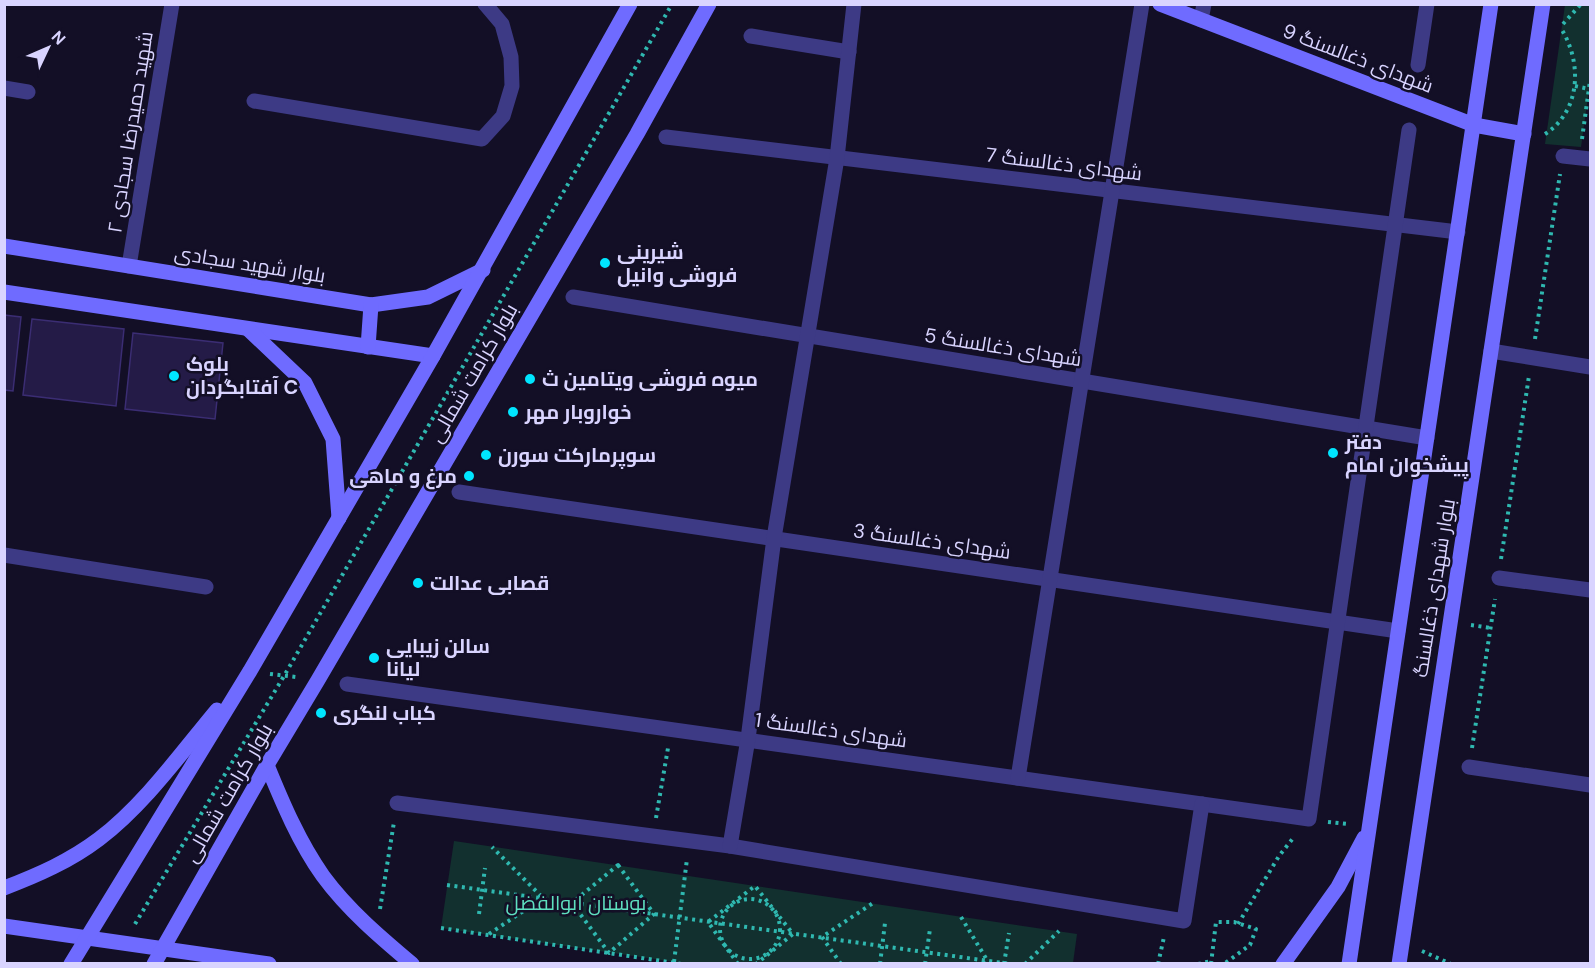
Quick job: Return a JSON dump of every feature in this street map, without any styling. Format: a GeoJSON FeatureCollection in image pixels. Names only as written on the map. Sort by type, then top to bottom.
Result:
{"type":"FeatureCollection","features":[{"type":"Feature","properties":{"kind":"street","name":"شهید حمیدرضا سجادی ۲"},"geometry":{"type":"LineString","coordinates":[[129,266],[171,4]]}},
{"type":"Feature","properties":{"kind":"street"},"geometry":{"type":"LineString","coordinates":[[254,100],[482,140],[502,116],[512,86],[511,57],[502,24],[485,4]]}},
{"type":"Feature","properties":{"kind":"street"},"geometry":{"type":"LineString","coordinates":[[70,963],[250,671],[434,356],[619,26],[628,4]]}},
{"type":"Feature","properties":{"kind":"street","name":"بلوار کرامت شمالی"},"geometry":{"type":"LineString","coordinates":[[154,963],[267,765],[626,154],[709,4]]}},
{"type":"Feature","properties":{"kind":"street"},"geometry":{"type":"LineString","coordinates":[[730,846],[748,740],[774,538],[837,158],[854,4]]}},
{"type":"Feature","properties":{"kind":"street"},"geometry":{"type":"LineString","coordinates":[[1018,778],[1142,4]]}},
{"type":"Feature","properties":{"kind":"street","name":"شهدای ذغالسنگ 9"},"geometry":{"type":"LineString","coordinates":[[1160,4],[1474,125],[1524,134]]}},
{"type":"Feature","properties":{"kind":"street"},"geometry":{"type":"LineString","coordinates":[[1201,20],[1204,4]]}},
{"type":"Feature","properties":{"kind":"street"},"geometry":{"type":"LineString","coordinates":[[1418,64],[1427,4]]}},
{"type":"Feature","properties":{"kind":"street","name":"بلوار شهدای ذغالسنگ"},"geometry":{"type":"LineString","coordinates":[[1349,963],[1491,4]]}},
{"type":"Feature","properties":{"kind":"street","name":"بلوار شهدای ذغالسنگ"},"geometry":{"type":"LineString","coordinates":[[1401,955],[1543,4]]}},
{"type":"Feature","properties":{"kind":"street"},"geometry":{"type":"LineString","coordinates":[[752,36],[849,52]]}},
{"type":"Feature","properties":{"kind":"street"},"geometry":{"type":"LineString","coordinates":[[4,88],[28,92]]}},
{"type":"Feature","properties":{"kind":"street"},"geometry":{"type":"LineString","coordinates":[[1309,819],[1409,130]]}},
{"type":"Feature","properties":{"kind":"street","name":"شهدای ذغالسنگ 7"},"geometry":{"type":"LineString","coordinates":[[666,137],[1458,232]]}},
{"type":"Feature","properties":{"kind":"street"},"geometry":{"type":"LineString","coordinates":[[1563,156],[1590,159]]}},
{"type":"Feature","properties":{"kind":"street","name":"بلوار شهید سجادی"},"geometry":{"type":"LineString","coordinates":[[4,246],[371,304],[428,297],[483,270]]}},
{"type":"Feature","properties":{"kind":"street"},"geometry":{"type":"LineString","coordinates":[[4,292],[434,356]]}},
{"type":"Feature","properties":{"kind":"street","name":"شهدای ذغالسنگ 5"},"geometry":{"type":"LineString","coordinates":[[573,297],[1427,438]]}},
{"type":"Feature","properties":{"kind":"street"},"geometry":{"type":"LineString","coordinates":[[368,347],[371,304]]}},
{"type":"Feature","properties":{"kind":"street"},"geometry":{"type":"LineString","coordinates":[[248,329],[305,383],[333,439],[339,518]]}},
{"type":"Feature","properties":{"kind":"street"},"geometry":{"type":"LineString","coordinates":[[1491,351],[1590,367]]}},
{"type":"Feature","properties":{"kind":"street","name":"شهدای ذغالسنگ 3"},"geometry":{"type":"LineString","coordinates":[[459,492],[1398,631]]}},
{"type":"Feature","properties":{"kind":"street"},"geometry":{"type":"LineString","coordinates":[[4,555],[206,587]]}},
{"type":"Feature","properties":{"kind":"street"},"geometry":{"type":"LineString","coordinates":[[1499,578],[1590,590]]}},
{"type":"Feature","properties":{"kind":"street"},"geometry":{"type":"LineString","coordinates":[[4,888],[47,872],[99,839],[144,797],[250,671]]}},
{"type":"Feature","properties":{"kind":"street","name":"شهدای ذغالسنگ 1"},"geometry":{"type":"LineString","coordinates":[[347,684],[1309,819]]}},
{"type":"Feature","properties":{"kind":"street"},"geometry":{"type":"LineString","coordinates":[[267,765],[291,823],[324,877],[365,925],[412,963]]}},
{"type":"Feature","properties":{"kind":"street"},"geometry":{"type":"LineString","coordinates":[[1469,767],[1590,785]]}},
{"type":"Feature","properties":{"kind":"street"},"geometry":{"type":"LineString","coordinates":[[397,803],[730,846],[1184,921],[1202,804]]}},
{"type":"Feature","properties":{"kind":"street"},"geometry":{"type":"LineString","coordinates":[[1284,963],[1338,887],[1369,828]]}},
{"type":"Feature","properties":{"kind":"street"},"geometry":{"type":"LineString","coordinates":[[4,926],[269,963]]}},
{"type":"Feature","properties":{"kind":"path"},"geometry":{"type":"LineString","coordinates":[[124,943],[284,676],[672,4]]}},
{"type":"Feature","properties":{"kind":"path"},"geometry":{"type":"LineString","coordinates":[[1563,24],[1581,4]]}},
{"type":"Feature","properties":{"kind":"path"},"geometry":{"type":"LineString","coordinates":[[1560,42],[1564,14]]}},
{"type":"Feature","properties":{"kind":"path"},"geometry":{"type":"LineString","coordinates":[[1524,134],[1547,134],[1565,113],[1575,86],[1574,57],[1562,30]]}},
{"type":"Feature","properties":{"kind":"path"},"geometry":{"type":"LineString","coordinates":[[1563,156],[1581,147],[1590,81]]}},
{"type":"Feature","properties":{"kind":"path"},"geometry":{"type":"LineString","coordinates":[[1575,86],[1589,89]]}},
{"type":"Feature","properties":{"kind":"path"},"geometry":{"type":"LineString","coordinates":[[1548,122],[1545,144],[1563,156]]}},
{"type":"Feature","properties":{"kind":"path"},"geometry":{"type":"LineString","coordinates":[[1469,767],[1563,156]]}},
{"type":"Feature","properties":{"kind":"path"},"geometry":{"type":"LineString","coordinates":[[653,836],[672,730]]}},
{"type":"Feature","properties":{"kind":"path"},"geometry":{"type":"LineString","coordinates":[[376,934],[397,803]]}},
{"type":"Feature","properties":{"kind":"path"},"geometry":{"type":"LineString","coordinates":[[1238,924],[1279,856],[1309,819],[1369,828]]}},
{"type":"Feature","properties":{"kind":"path"},"geometry":{"type":"LineString","coordinates":[[675,962],[689,841]]}},
{"type":"Feature","properties":{"kind":"path"},"geometry":{"type":"LineString","coordinates":[[492,847],[543,898]]}},
{"type":"Feature","properties":{"kind":"path"},"geometry":{"type":"LineString","coordinates":[[572,903],[618,865],[654,914]]}},
{"type":"Feature","properties":{"kind":"path"},"geometry":{"type":"LineString","coordinates":[[479,914],[485,868]]}},
{"type":"Feature","properties":{"kind":"path"},"geometry":{"type":"LineString","coordinates":[[447,885],[882,945],[986,962],[1006,963],[1009,933]]}},
{"type":"Feature","properties":{"kind":"path"},"geometry":{"type":"LineString","coordinates":[[708,922],[755,886]]}},
{"type":"Feature","properties":{"kind":"path"},"geometry":{"type":"LineString","coordinates":[[753,899],[755,886]]}},
{"type":"Feature","properties":{"kind":"path"},"geometry":{"type":"LineString","coordinates":[[755,886],[792,933]]}},
{"type":"Feature","properties":{"kind":"path"},"geometry":{"type":"LineString","coordinates":[[489,935],[543,898]]}},
{"type":"Feature","properties":{"kind":"path"},"geometry":{"type":"LineString","coordinates":[[753,899],[761,901],[774,910],[778,917],[780,932],[769,953],[746,961],[731,953],[726,947],[720,932],[720,923],[731,904],[753,899]]}},
{"type":"Feature","properties":{"kind":"path"},"geometry":{"type":"LineString","coordinates":[[572,903],[609,953]]}},
{"type":"Feature","properties":{"kind":"path"},"geometry":{"type":"LineString","coordinates":[[822,937],[873,903]]}},
{"type":"Feature","properties":{"kind":"path"},"geometry":{"type":"LineString","coordinates":[[609,953],[654,914]]}},
{"type":"Feature","properties":{"kind":"path"},"geometry":{"type":"LineString","coordinates":[[961,917],[986,962]]}},
{"type":"Feature","properties":{"kind":"path"},"geometry":{"type":"LineString","coordinates":[[708,922],[738,963]]}},
{"type":"Feature","properties":{"kind":"path"},"geometry":{"type":"LineString","coordinates":[[1198,963],[1211,962],[1216,922],[1238,924],[1256,929],[1250,945],[1224,963]]}},
{"type":"Feature","properties":{"kind":"path"},"geometry":{"type":"LineString","coordinates":[[880,963],[885,923]]}},
{"type":"Feature","properties":{"kind":"path"},"geometry":{"type":"LineString","coordinates":[[441,928],[682,963]]}},
{"type":"Feature","properties":{"kind":"path"},"geometry":{"type":"LineString","coordinates":[[925,963],[930,929]]}},
{"type":"Feature","properties":{"kind":"path"},"geometry":{"type":"LineString","coordinates":[[1025,963],[1059,931]]}},
{"type":"Feature","properties":{"kind":"path"},"geometry":{"type":"LineString","coordinates":[[756,963],[792,933]]}},
{"type":"Feature","properties":{"kind":"path"},"geometry":{"type":"LineString","coordinates":[[822,937],[841,963]]}},
{"type":"Feature","properties":{"kind":"path"},"geometry":{"type":"LineString","coordinates":[[1401,955],[1451,963]]}},
{"type":"Feature","properties":{"kind":"green space"},"geometry":{"type":"Polygon","coordinates":[[[1565,5],[1590,5],[1590,82],[1581,147],[1545,144],[1565,5]]]}},
{"type":"Feature","properties":{"kind":"green space","name":"بوستان ابوالفضل"},"geometry":{"type":"Polygon","coordinates":[[[454,841],[1077,934],[1073,963],[682,963],[441,928],[454,841]]]}},
{"type":"Feature","properties":{"kind":"building"},"geometry":{"type":"Polygon","coordinates":[[[4,315],[21,317],[13,391],[4,390],[4,315]]]}},
{"type":"Feature","properties":{"kind":"building"},"geometry":{"type":"Polygon","coordinates":[[[32,319],[124,329],[116,406],[23,395],[32,319]]]}},
{"type":"Feature","properties":{"kind":"building","name":"بلوک آفتابگردان C"},"geometry":{"type":"Polygon","coordinates":[[[133,333],[223,343],[215,419],[125,409],[133,333]]]}},
{"type":"Feature","properties":{"kind":"place","name":"شیرینی فروشی وانیل"},"geometry":{"type":"Point","coordinates":[605,263]}},
{"type":"Feature","properties":{"kind":"place","name":"بلوک آفتابگردان C"},"geometry":{"type":"Point","coordinates":[174,376]}},
{"type":"Feature","properties":{"kind":"place","name":"میوه فروشی ویتامین ث"},"geometry":{"type":"Point","coordinates":[530,379]}},
{"type":"Feature","properties":{"kind":"place","name":"خواروبار مهر"},"geometry":{"type":"Point","coordinates":[513,412]}},
{"type":"Feature","properties":{"kind":"place","name":"دفتر پیشخوان امام"},"geometry":{"type":"Point","coordinates":[1333,453]}},
{"type":"Feature","properties":{"kind":"place","name":"سوپرمارکت سورن"},"geometry":{"type":"Point","coordinates":[486,455]}},
{"type":"Feature","properties":{"kind":"place","name":"مرغ و ماهی"},"geometry":{"type":"Point","coordinates":[469,476]}},
{"type":"Feature","properties":{"kind":"place","name":"قصابی عدالت"},"geometry":{"type":"Point","coordinates":[418,583]}},
{"type":"Feature","properties":{"kind":"place","name":"سالن زیبایی لیانا"},"geometry":{"type":"Point","coordinates":[374,658]}},
{"type":"Feature","properties":{"kind":"place","name":"کباب لنگری"},"geometry":{"type":"Point","coordinates":[321,713]}}]}
